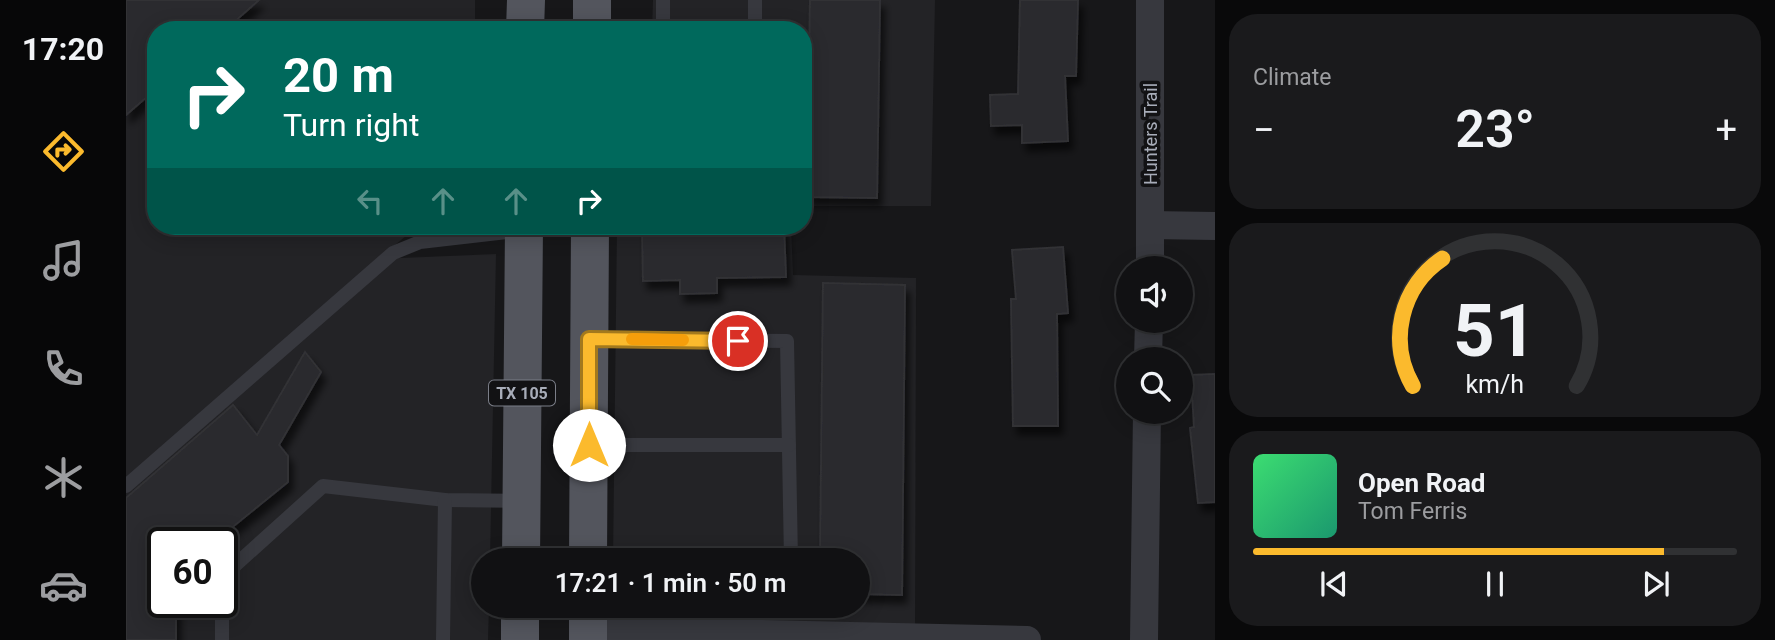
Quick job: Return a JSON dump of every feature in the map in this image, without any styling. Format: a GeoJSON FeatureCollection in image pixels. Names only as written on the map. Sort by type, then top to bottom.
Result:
{"type":"FeatureCollection","features":[{"type":"Feature","properties":{"kind":"main road"},"geometry":{"type":"LineString","coordinates":[[525,21],[526,0]]}},
{"type":"Feature","properties":{"kind":"main road"},"geometry":{"type":"LineString","coordinates":[[592,0],[592,21]]}},
{"type":"Feature","properties":{"kind":"main road","name":"TX 105"},"geometry":{"type":"LineString","coordinates":[[520,548],[524,235]]}},
{"type":"Feature","properties":{"kind":"main road"},"geometry":{"type":"LineString","coordinates":[[588,548],[590,235]]}},
{"type":"Feature","properties":{"kind":"main road"},"geometry":{"type":"LineString","coordinates":[[522,420],[543,473],[543,548]]}},
{"type":"Feature","properties":{"kind":"main road"},"geometry":{"type":"LineString","coordinates":[[520,618],[520,640]]}},
{"type":"Feature","properties":{"kind":"main road"},"geometry":{"type":"LineString","coordinates":[[542,618],[542,640]]}},
{"type":"Feature","properties":{"kind":"street","name":"Hunters Trail"},"geometry":{"type":"LineString","coordinates":[[1150,0],[1150,256]]}},
{"type":"Feature","properties":{"kind":"street"},"geometry":{"type":"LineString","coordinates":[[1150,225],[1215,226]]}},
{"type":"Feature","properties":{"kind":"street"},"geometry":{"type":"LineString","coordinates":[[1144,640],[1147,424]]}},
{"type":"Feature","properties":{"kind":"street"},"geometry":{"type":"LineString","coordinates":[[588,625],[760,637],[1027,640]]}},
{"type":"Feature","properties":{"kind":"lane"},"geometry":{"type":"LineString","coordinates":[[663,0],[663,21]]}},
{"type":"Feature","properties":{"kind":"lane"},"geometry":{"type":"LineString","coordinates":[[755,0],[755,21]]}},
{"type":"Feature","properties":{"kind":"lane"},"geometry":{"type":"LineString","coordinates":[[126,486],[393,253],[420,242],[472,235]]}},
{"type":"Feature","properties":{"kind":"lane"},"geometry":{"type":"LineString","coordinates":[[589,339],[787,341],[791,548]]}},
{"type":"Feature","properties":{"kind":"lane"},"geometry":{"type":"LineString","coordinates":[[589,445],[789,445]]}},
{"type":"Feature","properties":{"kind":"lane"},"geometry":{"type":"LineString","coordinates":[[238,563],[323,486],[445,500],[521,501]]}},
{"type":"Feature","properties":{"kind":"lane"},"geometry":{"type":"LineString","coordinates":[[443,640],[445,500]]}},
{"type":"Feature","properties":{"kind":"lane"},"geometry":{"type":"LineString","coordinates":[[222,618],[222,640]]}},
{"type":"Feature","properties":{"kind":"shaded area"},"geometry":{"type":"Polygon","coordinates":[[[126,0],[475,0],[475,21],[147,21],[147,235],[407,235],[378,259],[496,254],[490,548],[471,548],[471,618],[489,618],[488,640],[126,640],[126,0]]]}},
{"type":"Feature","properties":{"kind":"shaded area"},"geometry":{"type":"Polygon","coordinates":[[[653,0],[935,0],[931,206],[812,206],[812,21],[652,21],[653,0]]]}},
{"type":"Feature","properties":{"kind":"shaded area"},"geometry":{"type":"Polygon","coordinates":[[[617,235],[791,235],[793,275],[916,278],[915,640],[612,640],[613,618],[870,618],[870,548],[613,548],[617,235]]]}},
{"type":"Feature","properties":{"kind":"building"},"geometry":{"type":"Polygon","coordinates":[[[126,0],[259,0],[235,21],[147,21],[147,97],[126,115],[126,0]]]}},
{"type":"Feature","properties":{"kind":"building"},"geometry":{"type":"Polygon","coordinates":[[[810,0],[880,0],[877,198],[812,197],[812,21],[810,21],[810,0]]]}},
{"type":"Feature","properties":{"kind":"building"},"geometry":{"type":"Polygon","coordinates":[[[1020,0],[1078,0],[1076,76],[1065,76],[1068,141],[1022,143],[1022,125],[991,126],[990,95],[1018,94],[1020,0]]]}},
{"type":"Feature","properties":{"kind":"building"},"geometry":{"type":"Polygon","coordinates":[[[642,235],[784,235],[786,277],[717,278],[717,293],[680,294],[680,280],[643,281],[642,235]]]}},
{"type":"Feature","properties":{"kind":"building"},"geometry":{"type":"Polygon","coordinates":[[[1063,247],[1068,313],[1057,314],[1058,426],[1013,426],[1011,299],[1016,299],[1012,250],[1063,247]]]}},
{"type":"Feature","properties":{"kind":"building"},"geometry":{"type":"Polygon","coordinates":[[[823,283],[905,285],[902,595],[870,594],[870,548],[820,548],[823,283]]]}},
{"type":"Feature","properties":{"kind":"building"},"geometry":{"type":"Polygon","coordinates":[[[305,352],[321,372],[279,445],[288,456],[288,482],[232,527],[147,527],[147,618],[176,618],[176,640],[126,640],[126,498],[233,405],[257,435],[305,352]]]}},
{"type":"Feature","properties":{"kind":"building"},"geometry":{"type":"Polygon","coordinates":[[[1215,374],[1215,502],[1198,503],[1190,428],[1194,427],[1193,375],[1215,374]]]}},
{"type":"Feature","properties":{"kind":"slow traffic"},"geometry":{"type":"LineString","coordinates":[[632,339],[683,340]]}},
{"type":"Feature","properties":{"kind":"route"},"geometry":{"type":"LineString","coordinates":[[589,445],[589,339],[738,341]]}}]}
